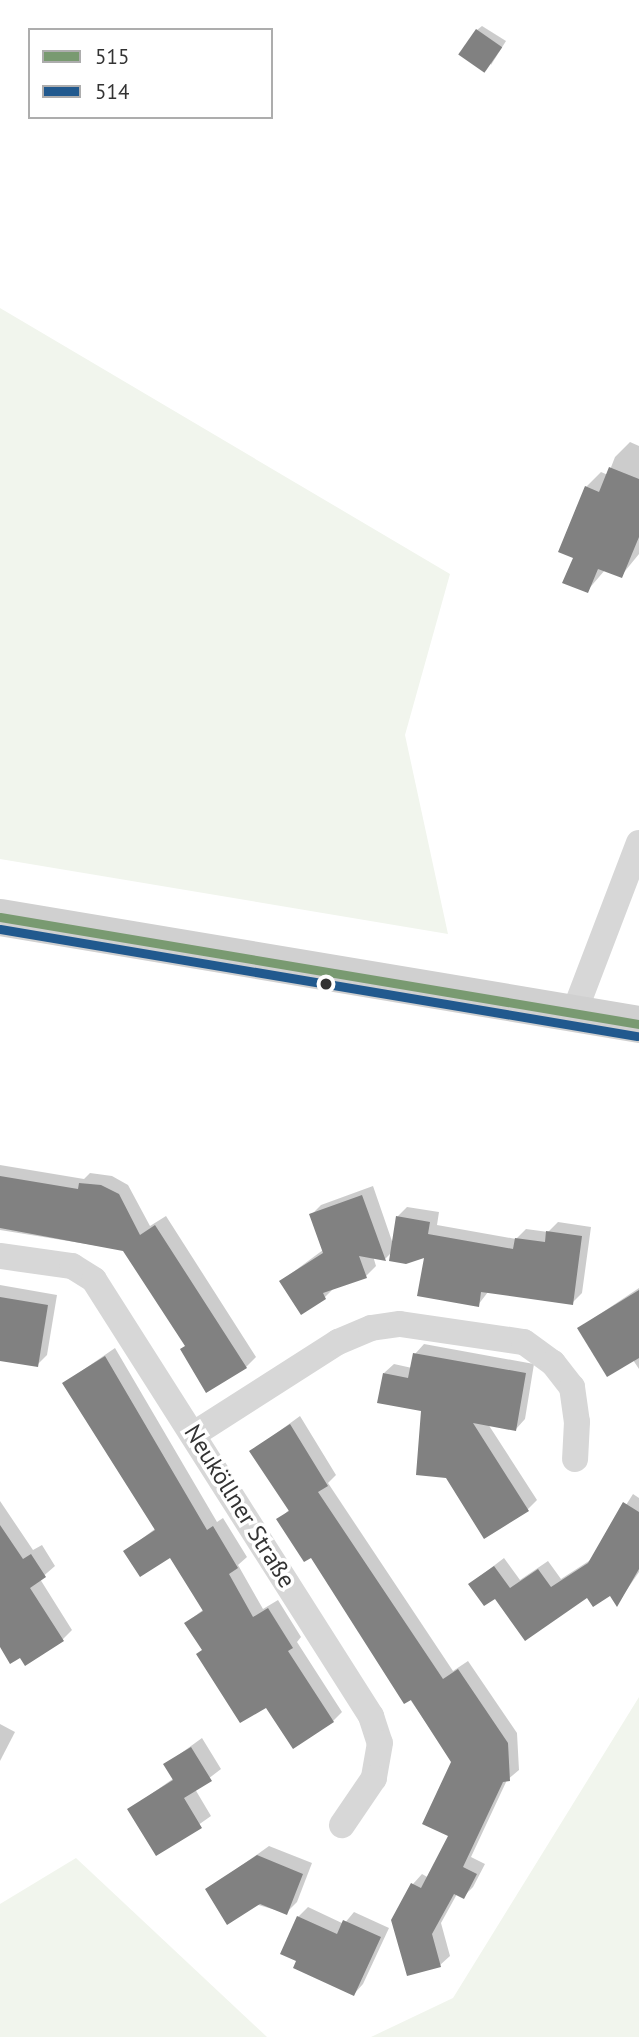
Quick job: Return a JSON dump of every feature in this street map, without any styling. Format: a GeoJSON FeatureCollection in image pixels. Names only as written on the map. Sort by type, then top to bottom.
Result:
{"type":"FeatureCollection","features":[{"type":"Feature","properties":{"kind":"street"},"geometry":{"type":"LineString","coordinates":[[574,1013],[639,843]]}},
{"type":"Feature","properties":{"kind":"street"},"geometry":{"type":"LineString","coordinates":[[0,917],[639,1024]]}},
{"type":"Feature","properties":{"kind":"street","name":"Neuköllner Straße"},"geometry":{"type":"LineString","coordinates":[[0,1256],[72,1266],[94,1280],[372,1716],[380,1744],[374,1778],[342,1825]]}},
{"type":"Feature","properties":{"kind":"street"},"geometry":{"type":"LineString","coordinates":[[194,1434],[338,1342],[371,1328],[400,1324],[524,1342],[553,1363],[572,1387],[577,1422],[575,1459]]}},
{"type":"Feature","properties":{"kind":"shaded area"},"geometry":{"type":"Polygon","coordinates":[[[0,308],[450,574],[405,735],[448,934],[0,859],[0,308]]]}},
{"type":"Feature","properties":{"kind":"shaded area"},"geometry":{"type":"Polygon","coordinates":[[[639,1697],[639,2037],[371,2037],[453,1998],[639,1697]]]}},
{"type":"Feature","properties":{"kind":"shaded area"},"geometry":{"type":"Polygon","coordinates":[[[76,1858],[267,2037],[0,2037],[0,1904],[76,1858]]]}},
{"type":"Feature","properties":{"kind":"building"},"geometry":{"type":"Polygon","coordinates":[[[476,29],[502,47],[484,73],[458,54],[476,29]]]}},
{"type":"Feature","properties":{"kind":"building"},"geometry":{"type":"Polygon","coordinates":[[[609,467],[639,479],[639,537],[622,578],[598,569],[588,593],[562,583],[573,558],[558,552],[585,486],[599,492],[609,467]]]}},
{"type":"Feature","properties":{"kind":"building"},"geometry":{"type":"Polygon","coordinates":[[[0,1176],[78,1189],[79,1183],[101,1185],[119,1194],[140,1235],[155,1225],[247,1368],[206,1393],[180,1349],[185,1346],[123,1251],[0,1228],[0,1176]]]}},
{"type":"Feature","properties":{"kind":"building"},"geometry":{"type":"Polygon","coordinates":[[[362,1195],[386,1261],[359,1256],[367,1278],[323,1293],[326,1299],[301,1315],[279,1281],[323,1253],[309,1214],[362,1195]]]}},
{"type":"Feature","properties":{"kind":"building"},"geometry":{"type":"Polygon","coordinates":[[[396,1216],[430,1222],[428,1234],[513,1249],[515,1238],[545,1242],[546,1231],[582,1236],[573,1305],[481,1292],[479,1307],[417,1296],[424,1258],[406,1264],[389,1261],[396,1216]]]}},
{"type":"Feature","properties":{"kind":"building"},"geometry":{"type":"Polygon","coordinates":[[[639,1290],[639,1358],[607,1377],[577,1328],[639,1290]]]}},
{"type":"Feature","properties":{"kind":"building"},"geometry":{"type":"Polygon","coordinates":[[[0,1297],[48,1305],[38,1367],[0,1361],[0,1297]]]}},
{"type":"Feature","properties":{"kind":"building"},"geometry":{"type":"Polygon","coordinates":[[[413,1353],[526,1373],[516,1431],[473,1423],[529,1511],[484,1539],[446,1478],[416,1475],[421,1411],[377,1403],[383,1373],[408,1378],[413,1353]]]}},
{"type":"Feature","properties":{"kind":"building"},"geometry":{"type":"Polygon","coordinates":[[[105,1356],[207,1530],[213,1526],[238,1568],[229,1574],[253,1617],[268,1608],[293,1648],[288,1651],[334,1722],[293,1749],[266,1708],[240,1723],[196,1654],[202,1650],[184,1623],[203,1611],[170,1558],[140,1577],[123,1551],[155,1530],[62,1383],[105,1356]]]}},
{"type":"Feature","properties":{"kind":"building"},"geometry":{"type":"Polygon","coordinates":[[[290,1424],[328,1486],[318,1492],[443,1679],[458,1669],[508,1743],[510,1781],[503,1782],[463,1867],[477,1874],[464,1899],[454,1894],[432,1934],[441,1967],[407,1976],[391,1920],[411,1883],[421,1888],[448,1836],[422,1824],[451,1762],[411,1700],[404,1704],[311,1558],[304,1562],[276,1519],[289,1511],[249,1451],[290,1424]]]}},
{"type":"Feature","properties":{"kind":"building"},"geometry":{"type":"Polygon","coordinates":[[[623,1502],[639,1512],[639,1569],[617,1607],[610,1596],[593,1607],[587,1598],[525,1641],[495,1599],[484,1606],[468,1584],[494,1566],[510,1588],[538,1569],[551,1587],[588,1563],[623,1502]]]}},
{"type":"Feature","properties":{"kind":"building"},"geometry":{"type":"Polygon","coordinates":[[[0,1525],[23,1559],[31,1554],[46,1577],[30,1588],[64,1641],[25,1666],[20,1658],[10,1664],[0,1647],[0,1525]]]}},
{"type":"Feature","properties":{"kind":"building"},"geometry":{"type":"Polygon","coordinates":[[[191,1747],[212,1781],[184,1798],[202,1828],[156,1856],[127,1809],[173,1780],[163,1764],[191,1747]]]}},
{"type":"Feature","properties":{"kind":"building"},"geometry":{"type":"Polygon","coordinates":[[[257,1855],[303,1874],[287,1915],[260,1904],[227,1925],[205,1889],[257,1855]]]}},
{"type":"Feature","properties":{"kind":"building"},"geometry":{"type":"Polygon","coordinates":[[[297,1916],[337,1934],[343,1920],[381,1937],[354,1996],[293,1968],[296,1961],[280,1954],[297,1916]]]}},
{"type":"Feature","properties":{"kind":"transit line","name":"515"},"geometry":{"type":"LineString","coordinates":[[0,917],[639,1024]]}},
{"type":"Feature","properties":{"kind":"transit line","name":"514"},"geometry":{"type":"LineString","coordinates":[[0,929],[637,1036]]}}]}
